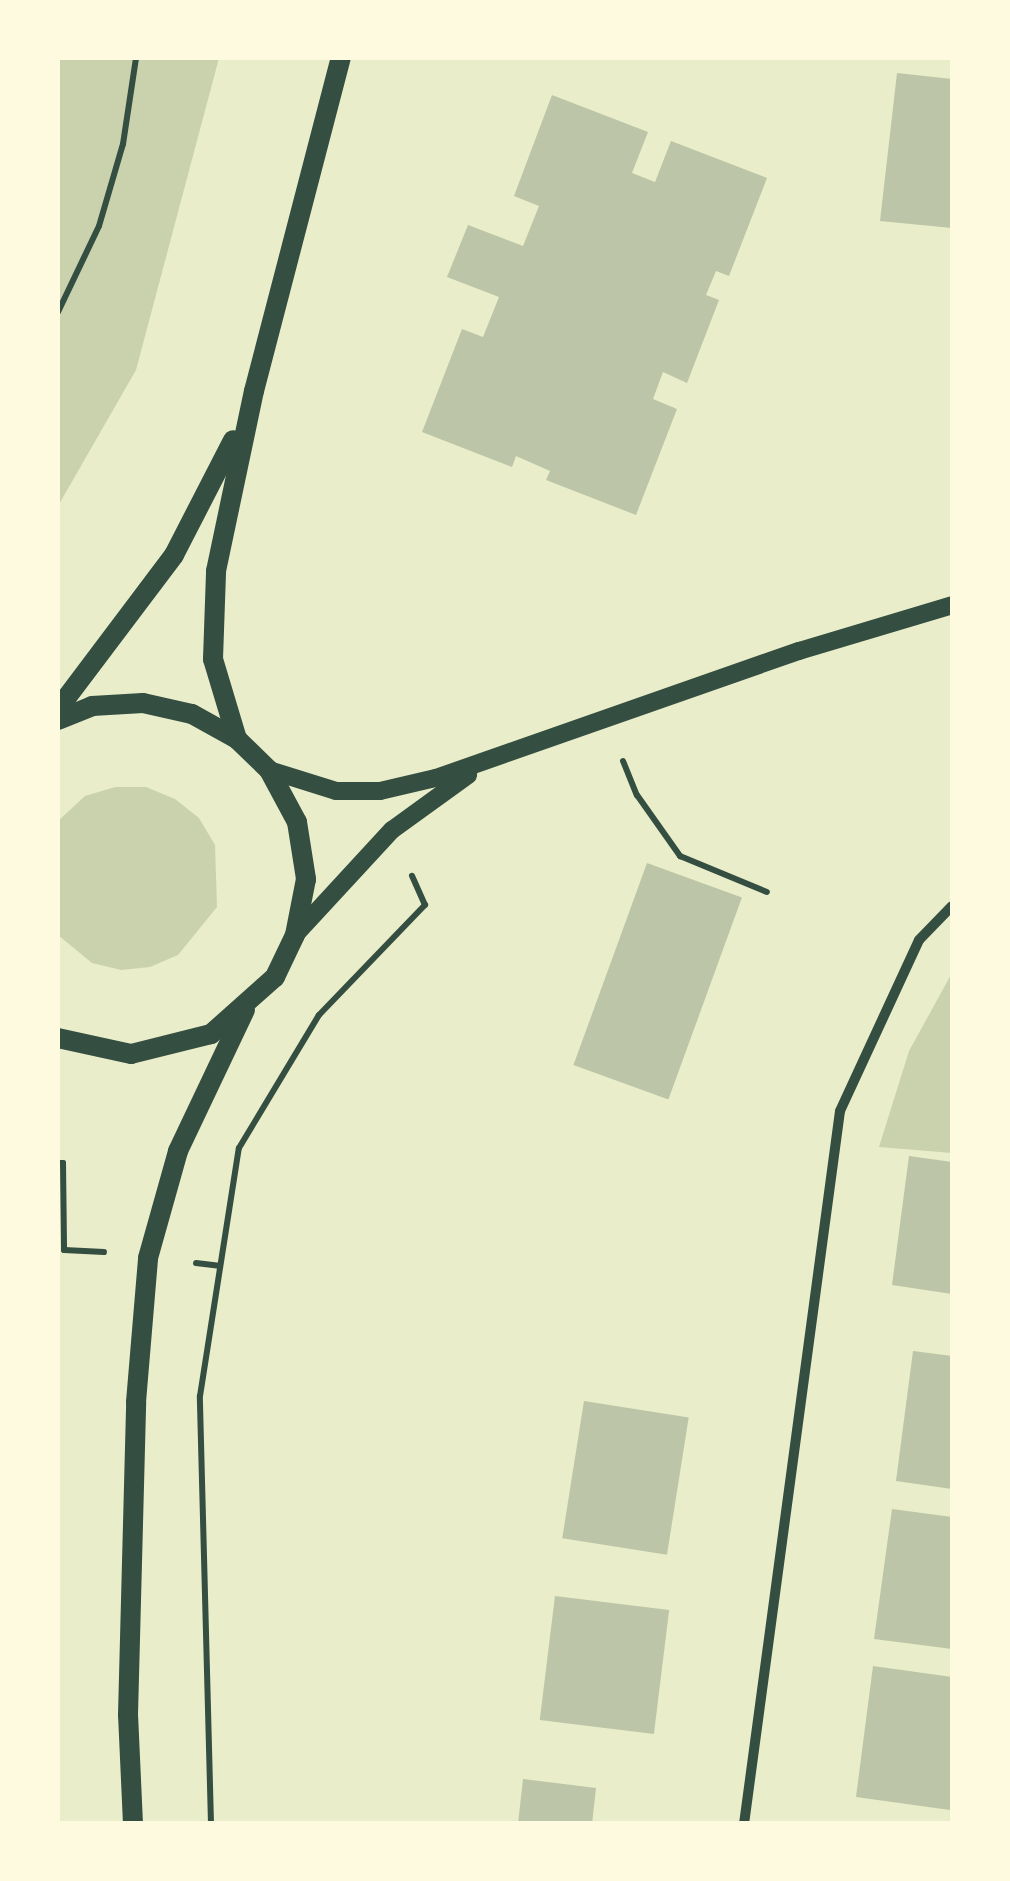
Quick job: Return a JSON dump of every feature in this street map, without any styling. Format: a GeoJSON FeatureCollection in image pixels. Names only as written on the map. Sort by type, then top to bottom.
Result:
{"type":"FeatureCollection","features":[{"type":"Feature","properties":{"kind":"main road"},"geometry":{"type":"LineString","coordinates":[[237,738],[219,690],[212,626],[224,520],[342,58]]}},
{"type":"Feature","properties":{"kind":"main road"},"geometry":{"type":"LineString","coordinates":[[58,709],[174,555],[254,391]]}},
{"type":"Feature","properties":{"kind":"main road"},"geometry":{"type":"LineString","coordinates":[[58,720],[92,706],[143,703],[192,714],[237,738],[269,770],[296,822],[306,879],[295,935],[275,977],[244,1010],[211,1034],[172,1049],[131,1054],[58,1038]]}},
{"type":"Feature","properties":{"kind":"main road"},"geometry":{"type":"LineString","coordinates":[[133,1824],[128,1715],[136,1402],[148,1258],[178,1151],[244,1010]]}},
{"type":"Feature","properties":{"kind":"street"},"geometry":{"type":"LineString","coordinates":[[269,770],[336,791],[380,791],[508,754],[952,604]]}},
{"type":"Feature","properties":{"kind":"street"},"geometry":{"type":"LineString","coordinates":[[295,935],[392,830],[508,754]]}},
{"type":"Feature","properties":{"kind":"street"},"geometry":{"type":"LineString","coordinates":[[744,1824],[840,1111],[919,940],[952,906]]}},
{"type":"Feature","properties":{"kind":"path"},"geometry":{"type":"LineString","coordinates":[[58,312],[62,294],[99,226],[122,144],[136,58]]}},
{"type":"Feature","properties":{"kind":"path"},"geometry":{"type":"LineString","coordinates":[[637,795],[680,856],[767,892]]}},
{"type":"Feature","properties":{"kind":"path"},"geometry":{"type":"LineString","coordinates":[[211,1824],[200,1396],[238,1148],[319,1015],[425,904],[410,870]]}},
{"type":"Feature","properties":{"kind":"path"},"geometry":{"type":"LineString","coordinates":[[58,1163],[64,1250],[87,1250]]}},
{"type":"Feature","properties":{"kind":"green space"},"geometry":{"type":"Polygon","coordinates":[[[58,58],[219,58],[136,370],[58,506],[58,58]]]}},
{"type":"Feature","properties":{"kind":"green space"},"geometry":{"type":"Polygon","coordinates":[[[115,787],[146,787],[175,799],[199,818],[215,845],[217,907],[178,955],[150,967],[121,970],[92,963],[58,935],[58,821],[85,796],[115,787]]]}},
{"type":"Feature","properties":{"kind":"green space"},"geometry":{"type":"Polygon","coordinates":[[[952,973],[952,1153],[879,1147],[909,1051],[952,973]]]}},
{"type":"Feature","properties":{"kind":"building"},"geometry":{"type":"Polygon","coordinates":[[[897,73],[952,79],[952,228],[880,221],[897,73]]]}},
{"type":"Feature","properties":{"kind":"building"},"geometry":{"type":"Polygon","coordinates":[[[552,95],[648,132],[632,173],[655,182],[671,141],[767,178],[729,276],[716,271],[706,295],[719,300],[687,383],[663,372],[653,399],[677,409],[636,515],[546,480],[550,471],[516,456],[512,467],[422,432],[462,329],[483,337],[499,297],[447,277],[468,225],[523,246],[539,206],[514,196],[552,95]]]}},
{"type":"Feature","properties":{"kind":"building"},"geometry":{"type":"Polygon","coordinates":[[[647,863],[742,898],[668,1100],[573,1065],[647,863]]]}},
{"type":"Feature","properties":{"kind":"building"},"geometry":{"type":"Polygon","coordinates":[[[909,1156],[952,1162],[952,1294],[892,1285],[909,1156]]]}},
{"type":"Feature","properties":{"kind":"building"},"geometry":{"type":"Polygon","coordinates":[[[913,1351],[952,1356],[952,1489],[896,1481],[913,1351]]]}},
{"type":"Feature","properties":{"kind":"building"},"geometry":{"type":"Polygon","coordinates":[[[584,1401],[689,1418],[667,1555],[562,1538],[584,1401]]]}},
{"type":"Feature","properties":{"kind":"building"},"geometry":{"type":"Polygon","coordinates":[[[892,1509],[952,1517],[952,1649],[874,1639],[892,1509]]]}},
{"type":"Feature","properties":{"kind":"building"},"geometry":{"type":"Polygon","coordinates":[[[555,1596],[669,1610],[654,1734],[540,1720],[555,1596]]]}},
{"type":"Feature","properties":{"kind":"building"},"geometry":{"type":"Polygon","coordinates":[[[873,1666],[952,1677],[950,1810],[856,1797],[873,1666]]]}},
{"type":"Feature","properties":{"kind":"building"},"geometry":{"type":"Polygon","coordinates":[[[523,1779],[596,1788],[592,1824],[518,1824],[523,1779]]]}}]}
